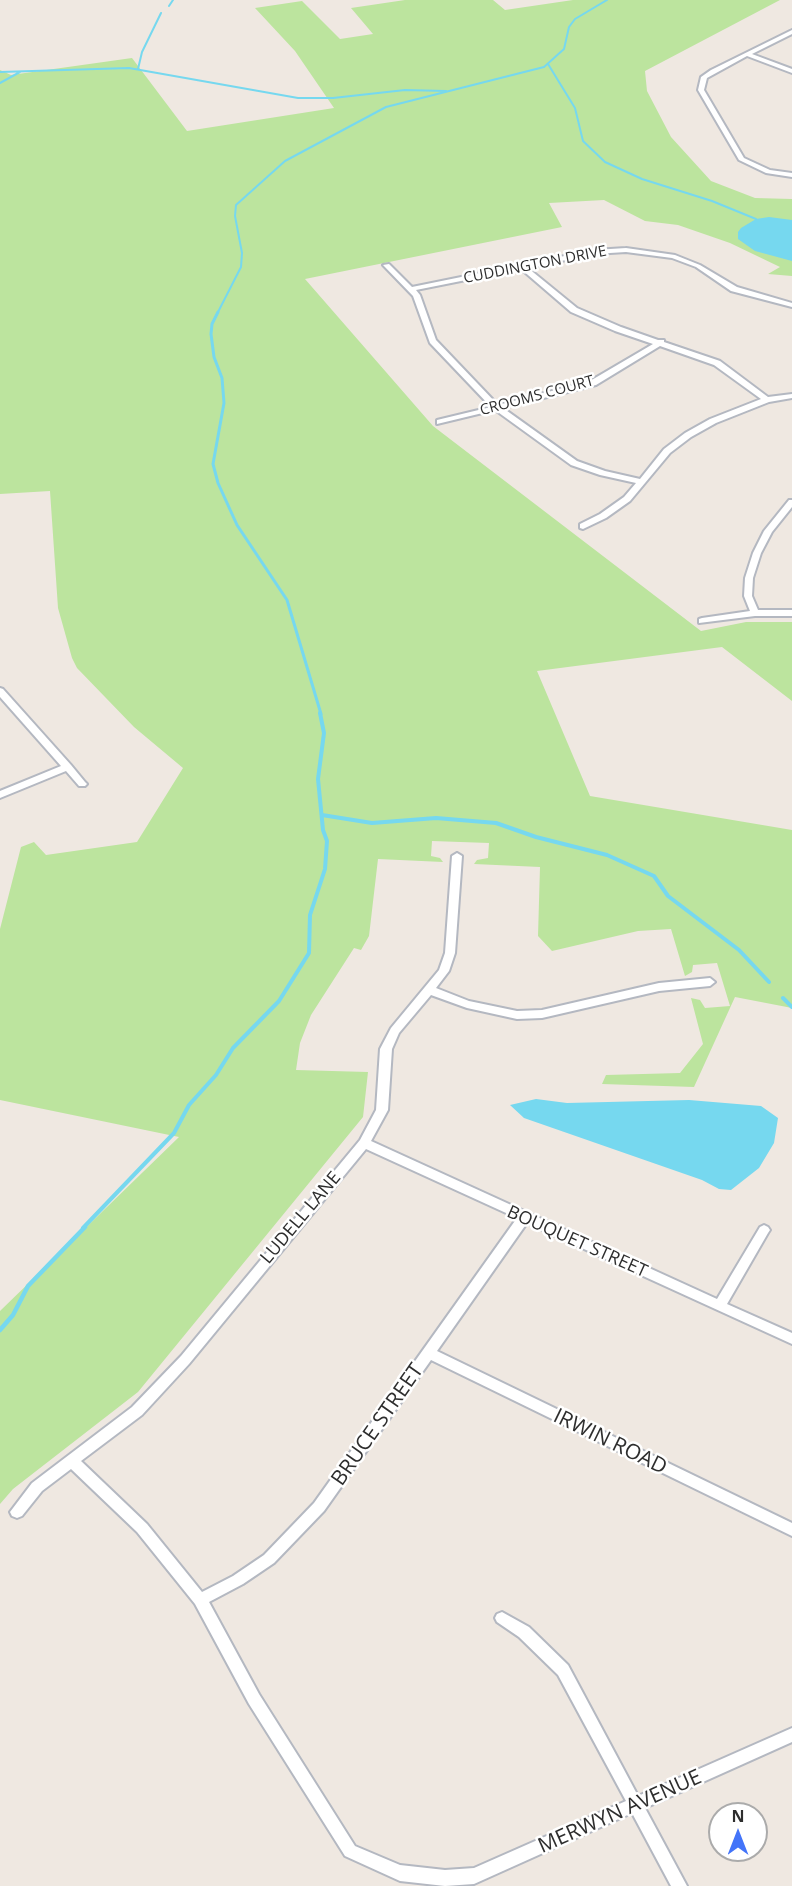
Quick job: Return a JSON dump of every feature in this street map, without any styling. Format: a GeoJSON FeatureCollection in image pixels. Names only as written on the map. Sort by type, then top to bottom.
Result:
{"type":"FeatureCollection","features":[{"type":"Feature","properties":{"kind":"street"},"geometry":{"type":"LineString","coordinates":[[792,32],[704,77],[701,90],[741,159],[768,172],[792,175]]}},
{"type":"Feature","properties":{"kind":"street"},"geometry":{"type":"LineString","coordinates":[[746,54],[792,71]]}},
{"type":"Feature","properties":{"kind":"street","name":"CUDDINGTON DRIVE"},"geometry":{"type":"LineString","coordinates":[[412,289],[594,252],[626,250],[654,252],[689,262],[745,293],[792,305]]}},
{"type":"Feature","properties":{"kind":"street"},"geometry":{"type":"LineString","coordinates":[[387,265],[412,289],[421,304],[433,340],[497,408],[574,463],[603,473],[639,481]]}},
{"type":"Feature","properties":{"kind":"street"},"geometry":{"type":"LineString","coordinates":[[523,267],[574,310],[609,326],[717,363],[736,375],[766,400]]}},
{"type":"Feature","properties":{"kind":"street","name":"CROOMS COURT"},"geometry":{"type":"LineString","coordinates":[[440,422],[593,383],[661,342]]}},
{"type":"Feature","properties":{"kind":"street"},"geometry":{"type":"LineString","coordinates":[[583,526],[627,499],[639,481],[667,451],[688,435],[713,421],[766,400],[792,396]]}},
{"type":"Feature","properties":{"kind":"street"},"geometry":{"type":"LineString","coordinates":[[755,613],[748,596],[749,578],[757,553],[768,531],[792,502]]}},
{"type":"Feature","properties":{"kind":"street"},"geometry":{"type":"LineString","coordinates":[[702,621],[755,613],[792,613]]}},
{"type":"Feature","properties":{"kind":"street"},"geometry":{"type":"LineString","coordinates":[[0,692],[82,784]]}},
{"type":"Feature","properties":{"kind":"street"},"geometry":{"type":"LineString","coordinates":[[0,795],[68,768]]}},
{"type":"Feature","properties":{"kind":"street","name":"LUDELL LANE"},"geometry":{"type":"LineString","coordinates":[[17,1512],[37,1487],[137,1412],[185,1360],[363,1143],[382,1110],[386,1049],[394,1031],[444,971],[450,952],[457,856]]}},
{"type":"Feature","properties":{"kind":"street"},"geometry":{"type":"LineString","coordinates":[[429,990],[467,1005],[497,1012],[526,1015],[542,1014],[659,987],[710,982]]}},
{"type":"Feature","properties":{"kind":"street","name":"BOUQUET STREET"},"geometry":{"type":"LineString","coordinates":[[363,1143],[792,1339]]}},
{"type":"Feature","properties":{"kind":"street","name":"BRUCE STREET"},"geometry":{"type":"LineString","coordinates":[[200,1600],[238,1580],[269,1559],[319,1508],[525,1218]]}},
{"type":"Feature","properties":{"kind":"street"},"geometry":{"type":"LineString","coordinates":[[719,1306],[764,1230]]}},
{"type":"Feature","properties":{"kind":"street","name":"IRWIN ROAD"},"geometry":{"type":"LineString","coordinates":[[429,1353],[792,1530]]}},
{"type":"Feature","properties":{"kind":"street","name":"MERWYN AVENUE"},"geometry":{"type":"LineString","coordinates":[[73,1462],[142,1528],[200,1600],[254,1699],[350,1851],[400,1873],[445,1878],[474,1876],[792,1735]]}},
{"type":"Feature","properties":{"kind":"street"},"geometry":{"type":"LineString","coordinates":[[502,1618],[524,1632],[563,1670],[680,1886]]}},
{"type":"Feature","properties":{"kind":"green space"},"geometry":{"type":"Polygon","coordinates":[[[405,0],[493,0],[505,10],[573,0],[780,0],[645,71],[647,91],[671,137],[711,181],[755,198],[792,199],[792,276],[768,274],[780,267],[730,243],[678,225],[645,221],[604,200],[549,203],[562,227],[305,279],[433,426],[701,631],[746,622],[792,622],[792,701],[722,647],[537,671],[590,796],[792,830],[792,1008],[735,997],[694,1087],[602,1084],[606,1075],[680,1073],[703,1044],[691,998],[700,1000],[705,1008],[730,1006],[717,963],[693,965],[692,972],[685,976],[671,929],[638,931],[552,951],[538,936],[540,867],[474,864],[477,860],[488,858],[489,843],[432,841],[431,856],[440,858],[443,862],[378,859],[369,936],[361,950],[354,948],[311,1015],[300,1043],[296,1070],[368,1072],[363,1117],[138,1392],[13,1489],[0,1504],[0,1311],[179,1137],[0,1100],[0,929],[21,847],[34,842],[46,855],[137,842],[183,768],[134,727],[77,668],[72,658],[58,608],[50,491],[0,494],[0,70],[11,75],[132,58],[187,131],[334,108],[295,51],[255,8],[302,1],[340,39],[373,34],[351,8],[405,0]]]}},
{"type":"Feature","properties":{"kind":"water"},"geometry":{"type":"Polygon","coordinates":[[[769,217],[792,220],[792,261],[755,251],[738,239],[738,232],[741,228],[756,219],[769,217]]]}},
{"type":"Feature","properties":{"kind":"water"},"geometry":{"type":"Polygon","coordinates":[[[536,1099],[567,1103],[689,1100],[761,1106],[778,1118],[774,1143],[759,1168],[731,1190],[719,1189],[702,1180],[524,1118],[510,1105],[536,1099]]]}},
{"type":"Feature","properties":{"kind":"waterway"},"geometry":{"type":"LineString","coordinates":[[169,6],[173,0]]}},
{"type":"Feature","properties":{"kind":"waterway"},"geometry":{"type":"LineString","coordinates":[[217,314],[241,267],[242,253],[235,216],[236,205],[285,161],[386,107],[544,67],[564,49],[569,27],[575,19],[607,0]]}},
{"type":"Feature","properties":{"kind":"waterway"},"geometry":{"type":"LineString","coordinates":[[138,69],[142,52],[161,13]]}},
{"type":"Feature","properties":{"kind":"waterway"},"geometry":{"type":"LineString","coordinates":[[548,64],[575,108],[583,141],[605,162],[642,179],[712,201],[756,219]]}},
{"type":"Feature","properties":{"kind":"waterway"},"geometry":{"type":"LineString","coordinates":[[0,72],[129,68],[298,98],[333,98],[405,90],[446,91]]}},
{"type":"Feature","properties":{"kind":"waterway"},"geometry":{"type":"LineString","coordinates":[[0,83],[20,72]]}},
{"type":"Feature","properties":{"kind":"waterway"},"geometry":{"type":"LineString","coordinates":[[217,314],[212,324],[211,334],[214,357],[222,378],[224,403],[213,464],[218,483],[237,525],[287,600],[321,714]]}},
{"type":"Feature","properties":{"kind":"waterway"},"geometry":{"type":"LineString","coordinates":[[83,1228],[174,1133],[189,1105],[216,1075],[233,1048],[279,1001],[309,953],[310,915],[325,869],[327,841],[323,830],[318,779],[324,733],[320,713]]}},
{"type":"Feature","properties":{"kind":"waterway"},"geometry":{"type":"LineString","coordinates":[[322,815],[372,823],[436,818],[496,823],[536,837],[607,855],[654,876],[668,896],[739,950],[769,982]]}},
{"type":"Feature","properties":{"kind":"waterway"},"geometry":{"type":"LineString","coordinates":[[783,998],[792,1007]]}},
{"type":"Feature","properties":{"kind":"waterway"},"geometry":{"type":"LineString","coordinates":[[0,1330],[13,1315],[28,1286],[85,1227]]}}]}
